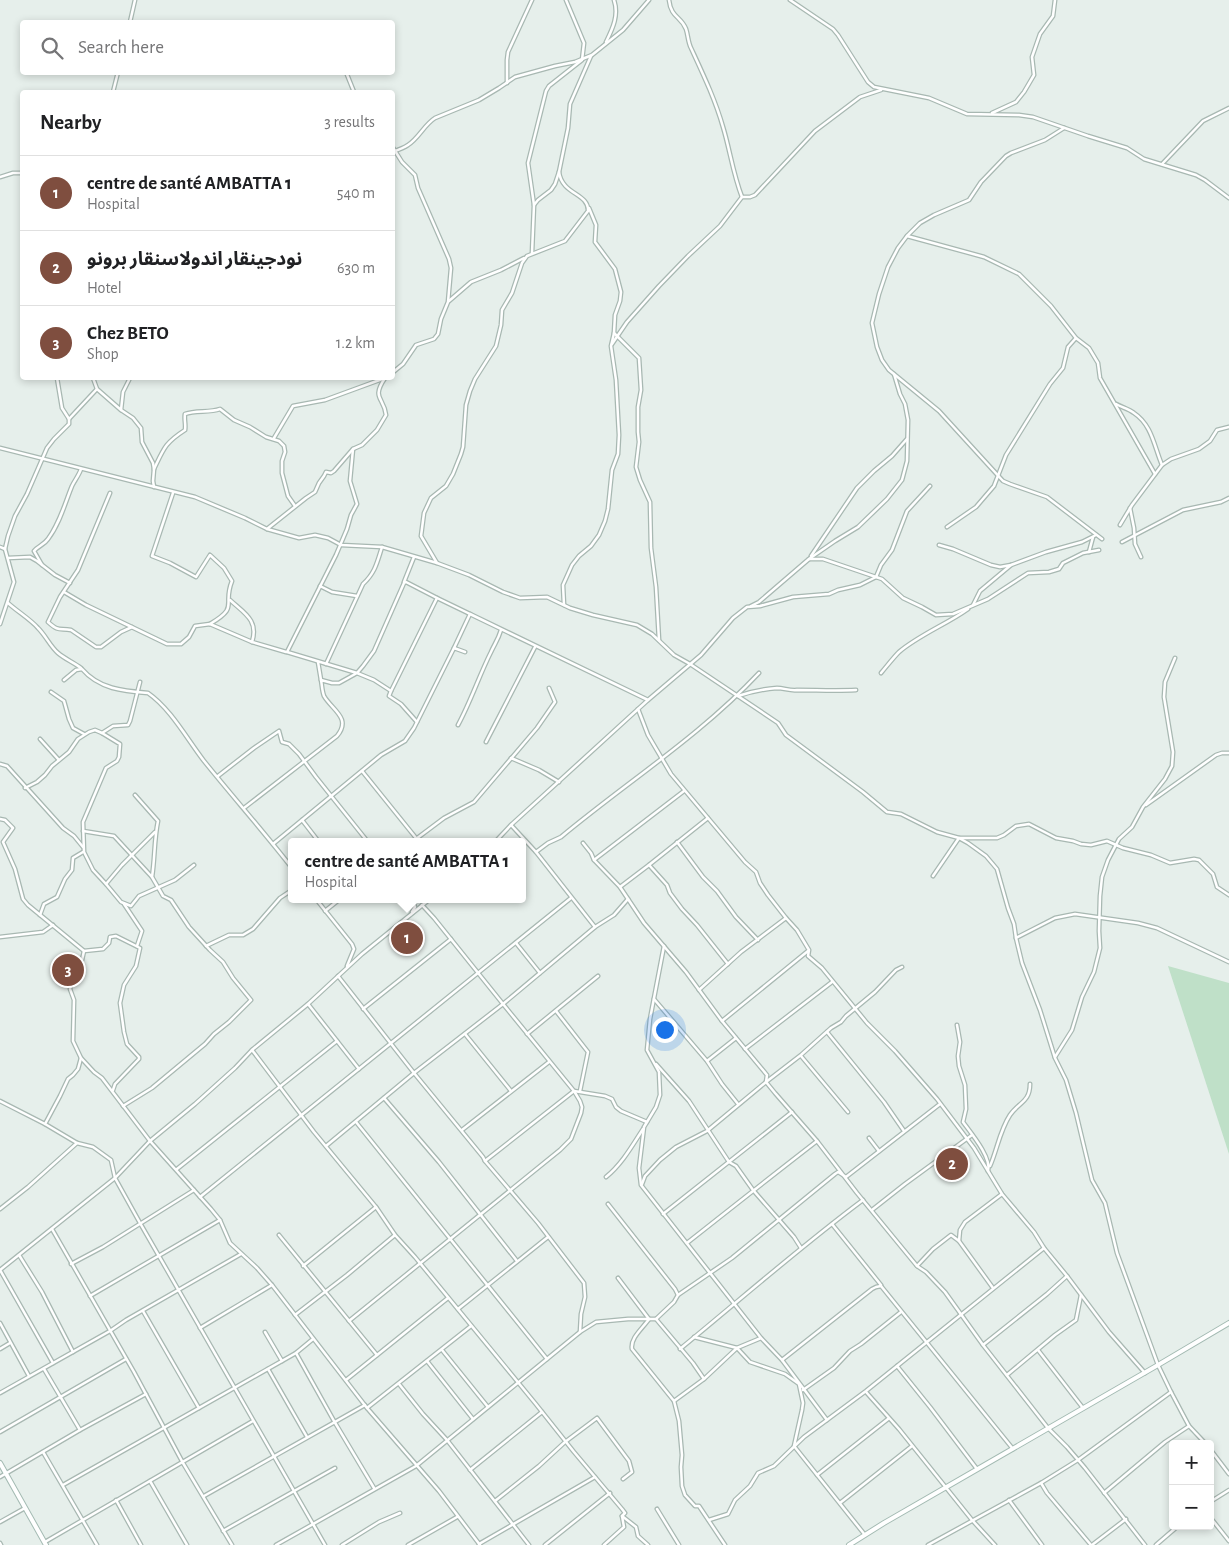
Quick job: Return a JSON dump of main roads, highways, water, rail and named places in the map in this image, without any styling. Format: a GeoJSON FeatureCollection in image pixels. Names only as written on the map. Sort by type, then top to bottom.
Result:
{"type":"FeatureCollection","features":[{"type":"Feature","properties":{"kind":"place","name":"centre de santé AMBATTA 1"},"geometry":{"type":"Point","coordinates":[407,938]}},
{"type":"Feature","properties":{"kind":"place","name":"Chez BETO"},"geometry":{"type":"Point","coordinates":[68,970]}},
{"type":"Feature","properties":{"kind":"place","name":"نودجينقار اندولاسنقار برونو"},"geometry":{"type":"Point","coordinates":[952,1164]}}]}
